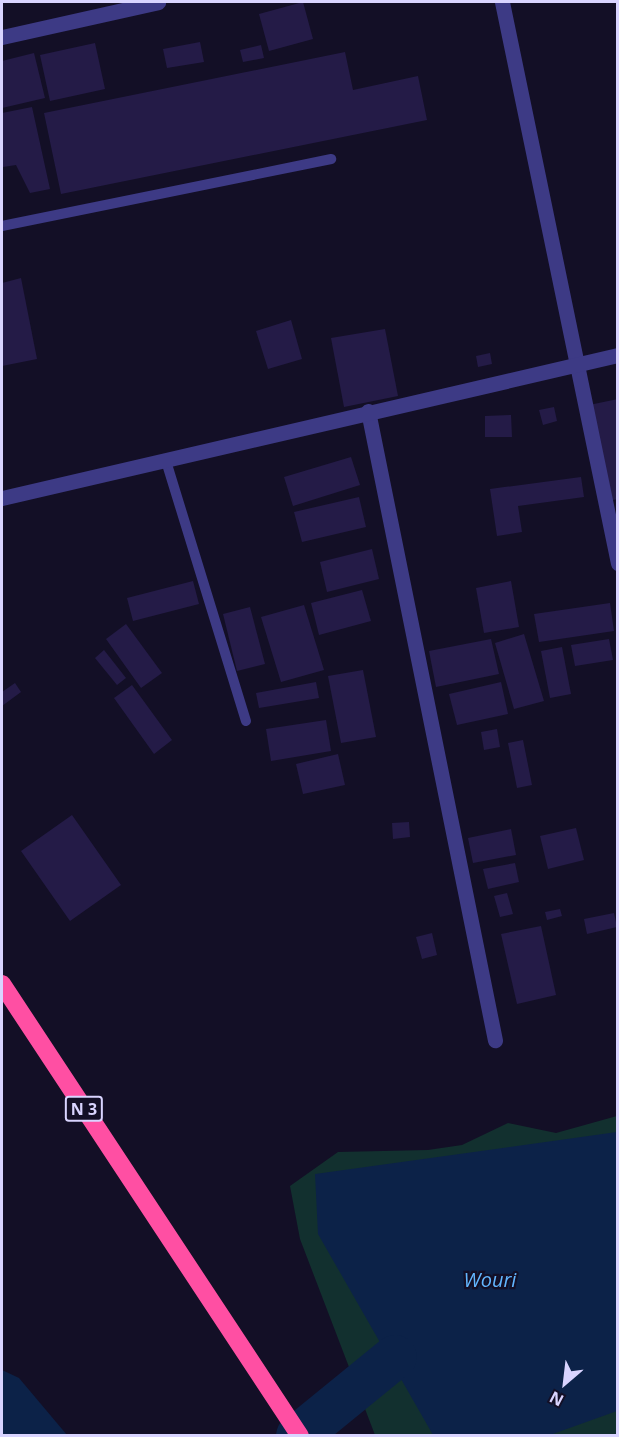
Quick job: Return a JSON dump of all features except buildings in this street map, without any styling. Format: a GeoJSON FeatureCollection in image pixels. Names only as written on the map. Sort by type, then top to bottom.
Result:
{"type":"FeatureCollection","features":[{"type":"Feature","properties":{"kind":"highway","name":"N 3"},"geometry":{"type":"LineString","coordinates":[[2,984],[300,1436]]}},
{"type":"Feature","properties":{"kind":"street"},"geometry":{"type":"LineString","coordinates":[[2,37],[158,2]]}},
{"type":"Feature","properties":{"kind":"street"},"geometry":{"type":"LineString","coordinates":[[502,2],[573,364],[618,563]]}},
{"type":"Feature","properties":{"kind":"street"},"geometry":{"type":"LineString","coordinates":[[2,498],[166,461],[368,411],[618,355]]}},
{"type":"Feature","properties":{"kind":"street"},"geometry":{"type":"LineString","coordinates":[[368,411],[495,1040]]}},
{"type":"Feature","properties":{"kind":"lane"},"geometry":{"type":"LineString","coordinates":[[2,226],[331,159]]}},
{"type":"Feature","properties":{"kind":"lane"},"geometry":{"type":"LineString","coordinates":[[166,461],[246,721]]}},
{"type":"Feature","properties":{"kind":"green space","name":"Wouri"},"geometry":{"type":"Polygon","coordinates":[[[617,1116],[617,1435],[375,1435],[300,1239],[290,1186],[338,1152],[428,1150],[462,1145],[508,1123],[556,1133],[617,1116]]]}},
{"type":"Feature","properties":{"kind":"water","name":"Wouri"},"geometry":{"type":"Polygon","coordinates":[[[617,1132],[617,1411],[550,1435],[433,1435],[318,1234],[315,1174],[617,1132]]]}},
{"type":"Feature","properties":{"kind":"water"},"geometry":{"type":"Polygon","coordinates":[[[2,1370],[19,1378],[67,1435],[2,1435],[2,1370]]]}},
{"type":"Feature","properties":{"kind":"waterway"},"geometry":{"type":"LineString","coordinates":[[298,1436],[395,1357]]}}]}
